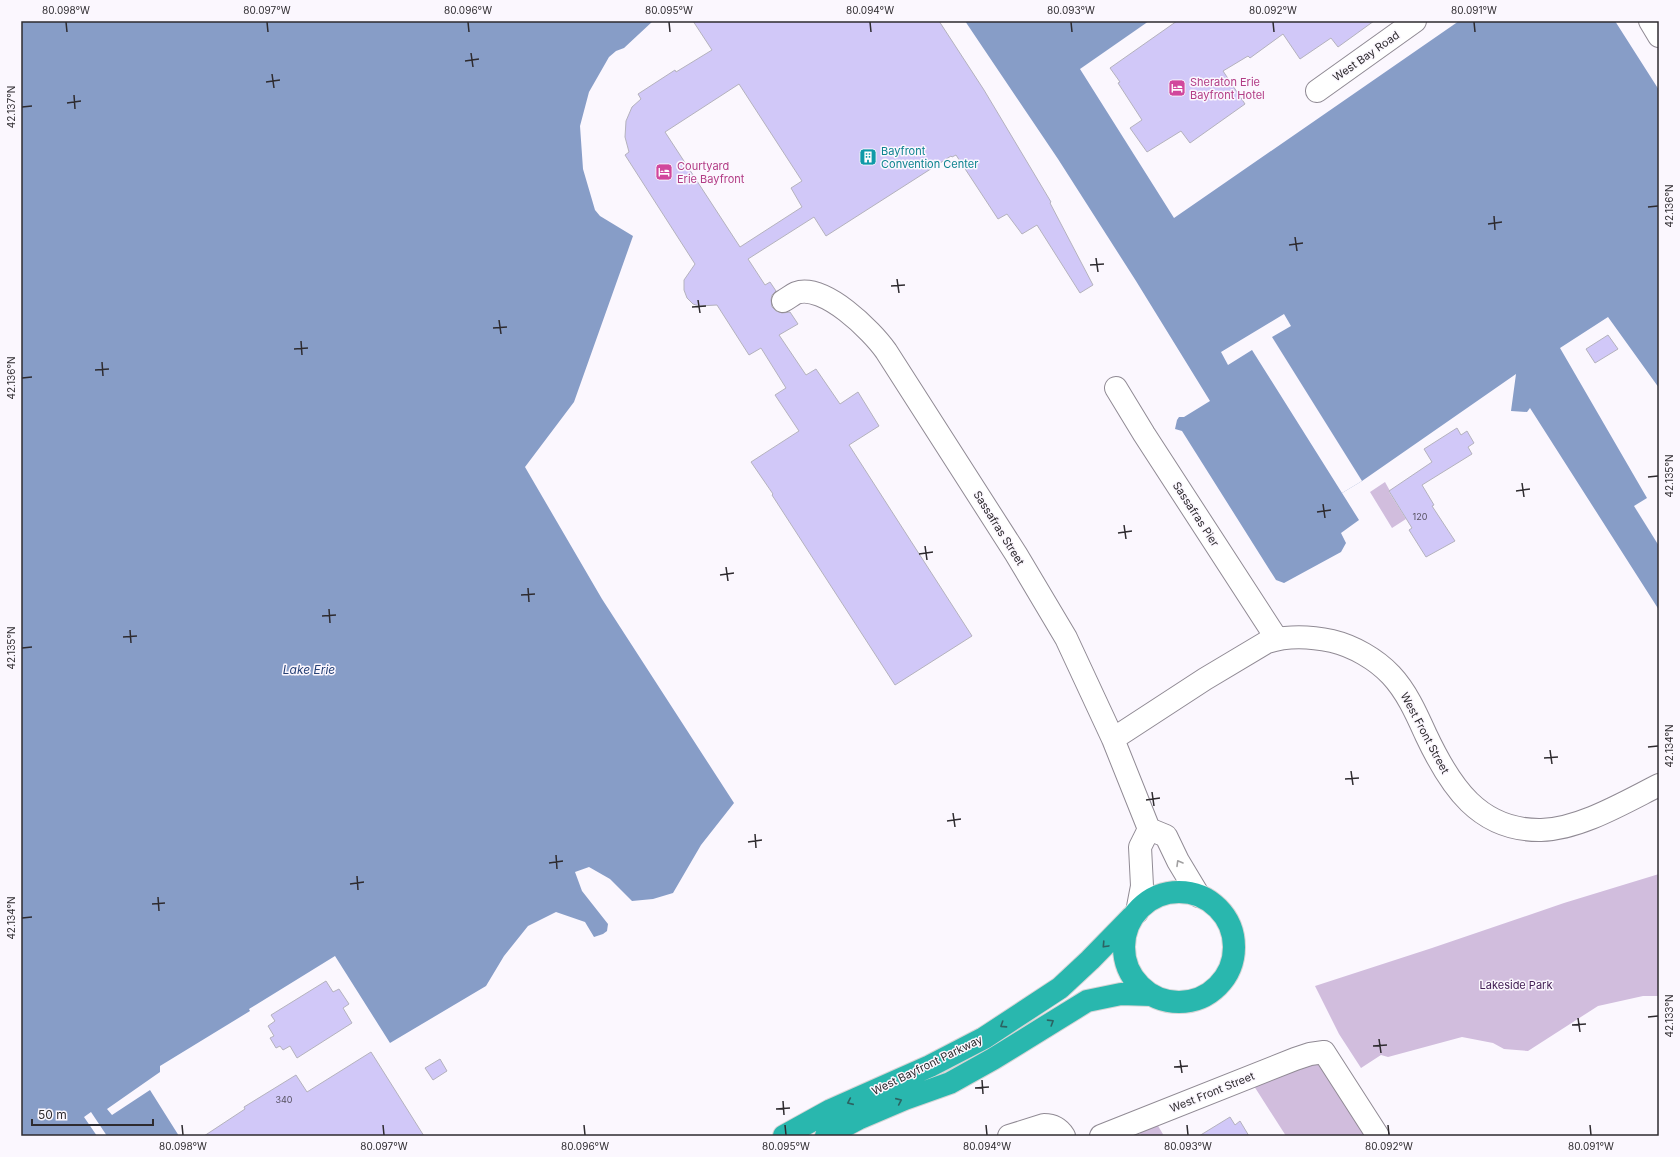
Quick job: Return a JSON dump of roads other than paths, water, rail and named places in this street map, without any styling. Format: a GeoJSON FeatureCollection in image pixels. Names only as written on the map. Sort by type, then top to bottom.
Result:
{"type":"FeatureCollection","features":[{"type":"Feature","properties":{"kind":"highway"},"geometry":{"type":"LineString","coordinates":[[1185,892],[1200,896],[1218,909],[1230,928],[1234,942],[1233,957],[1228,971],[1220,984],[1209,993],[1195,1000],[1181,1002],[1166,1001],[1152,996],[1140,986],[1131,975],[1125,961],[1123,946],[1126,931],[1135,914],[1142,906],[1155,897],[1170,893],[1185,892]]}},
{"type":"Feature","properties":{"kind":"highway","name":"West Bayfront Parkway"},"geometry":{"type":"LineString","coordinates":[[784,1136],[831,1110],[930,1066],[984,1038],[1060,988],[1135,914]]}},
{"type":"Feature","properties":{"kind":"highway","name":"West Bayfront Parkway"},"geometry":{"type":"LineString","coordinates":[[826,1136],[858,1119],[905,1099],[950,1083],[993,1059],[1087,1001],[1121,994],[1152,996]]}},
{"type":"Feature","properties":{"kind":"street","name":"West Bay Road"},"geometry":{"type":"LineString","coordinates":[[1317,91],[1414,21]]}},
{"type":"Feature","properties":{"kind":"street"},"geometry":{"type":"LineString","coordinates":[[1650,21],[1659,36]]}},
{"type":"Feature","properties":{"kind":"street","name":"Sassafras Street"},"geometry":{"type":"LineString","coordinates":[[783,302],[797,293],[809,293],[824,296],[865,326],[879,341],[1040,592],[1066,638],[1113,739],[1149,829]]}},
{"type":"Feature","properties":{"kind":"street","name":"Sassafras Pier"},"geometry":{"type":"LineString","coordinates":[[1116,388],[1144,434],[1277,639]]}},
{"type":"Feature","properties":{"kind":"street","name":"West Front Street"},"geometry":{"type":"LineString","coordinates":[[1113,739],[1255,648],[1277,639],[1294,636],[1316,637],[1338,642],[1359,651],[1391,675],[1416,712],[1441,765],[1456,789],[1467,801],[1481,812],[1497,821],[1520,828],[1542,830],[1569,825],[1612,808],[1659,785]]}},
{"type":"Feature","properties":{"kind":"street"},"geometry":{"type":"LineString","coordinates":[[1135,914],[1142,886],[1140,847],[1149,829],[1166,836],[1178,861],[1200,896]]}},
{"type":"Feature","properties":{"kind":"street","name":"West Front Street"},"geometry":{"type":"LineString","coordinates":[[1101,1136],[1295,1059],[1310,1054],[1324,1052],[1378,1136]]}},
{"type":"Feature","properties":{"kind":"street"},"geometry":{"type":"LineString","coordinates":[[1008,1136],[1044,1125],[1057,1128],[1064,1136]]}},
{"type":"Feature","properties":{"kind":"water","name":"Lake Erie"},"geometry":{"type":"Polygon","coordinates":[[[21,21],[653,21],[624,48],[616,51],[609,57],[589,92],[580,126],[583,169],[595,210],[600,216],[633,236],[574,402],[525,467],[602,599],[734,803],[701,845],[673,893],[653,899],[632,901],[610,879],[589,867],[575,872],[582,891],[608,924],[607,931],[594,937],[585,922],[556,912],[528,926],[504,956],[486,986],[390,1043],[335,956],[249,1009],[250,1011],[160,1066],[160,1072],[107,1109],[112,1115],[150,1090],[179,1136],[107,1136],[91,1112],[84,1117],[97,1136],[21,1136],[21,21]]]}},
{"type":"Feature","properties":{"kind":"water"},"geometry":{"type":"Polygon","coordinates":[[[965,21],[1149,21],[1080,69],[1174,218],[1459,21],[1615,21],[1659,90],[1659,388],[1608,317],[1560,348],[1647,498],[1634,506],[1659,546],[1659,610],[1530,408],[1527,412],[1511,411],[1516,374],[1362,481],[1342,493],[1359,520],[1341,533],[1346,543],[1341,552],[1284,583],[1276,580],[1182,431],[1175,429],[1179,417],[1184,417],[1210,401],[1058,159],[965,21]]]}},
{"type":"Feature","properties":{"kind":"place","name":"Sheraton Erie Bayfront Hotel"},"geometry":{"type":"Point","coordinates":[1177,88]}},
{"type":"Feature","properties":{"kind":"place","name":"Bayfront Convention Center"},"geometry":{"type":"Point","coordinates":[868,157]}},
{"type":"Feature","properties":{"kind":"place","name":"Courtyard Erie Bayfront"},"geometry":{"type":"Point","coordinates":[664,172]}},
{"type":"Feature","properties":{"kind":"park label","name":"Lakeside Park"},"geometry":{"type":"Point","coordinates":[1516,985]}}]}
